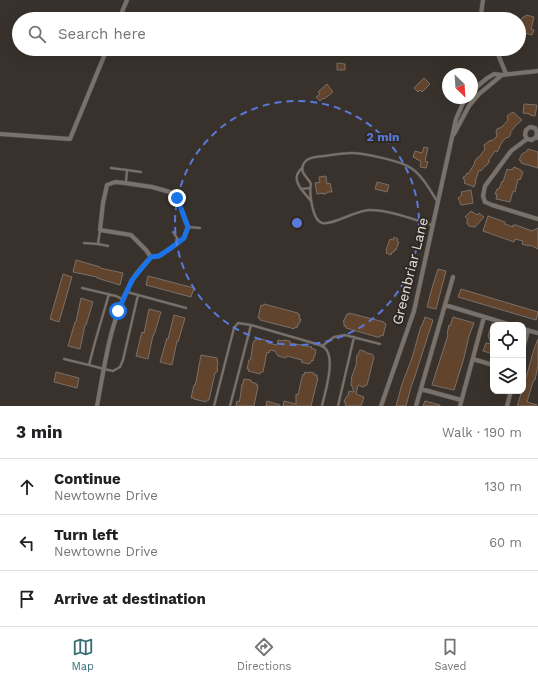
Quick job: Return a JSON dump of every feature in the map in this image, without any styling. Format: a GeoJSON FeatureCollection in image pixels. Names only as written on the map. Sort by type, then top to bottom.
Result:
{"type":"FeatureCollection","features":[{"type":"Feature","properties":{"kind":"street"},"geometry":{"type":"LineString","coordinates":[[122,12],[127,0]]}},
{"type":"Feature","properties":{"kind":"street"},"geometry":{"type":"LineString","coordinates":[[481,12],[483,0]]}},
{"type":"Feature","properties":{"kind":"street"},"geometry":{"type":"LineString","coordinates":[[0,134],[70,139],[104,56]]}},
{"type":"Feature","properties":{"kind":"street"},"geometry":{"type":"LineString","coordinates":[[498,56],[504,75]]}},
{"type":"Feature","properties":{"kind":"street"},"geometry":{"type":"LineString","coordinates":[[478,86],[494,74],[504,75],[538,71]]}},
{"type":"Feature","properties":{"kind":"street"},"geometry":{"type":"LineString","coordinates":[[451,139],[469,106],[479,94],[504,75]]}},
{"type":"Feature","properties":{"kind":"street"},"geometry":{"type":"LineString","coordinates":[[451,139],[456,119],[463,104]]}},
{"type":"Feature","properties":{"kind":"street"},"geometry":{"type":"LineString","coordinates":[[527,139],[525,135],[526,130],[530,127],[535,128],[537,138],[532,140],[527,139],[511,151],[485,186],[483,196],[485,202],[492,205],[538,219]]}},
{"type":"Feature","properties":{"kind":"street","name":"Greenbriar Lane"},"geometry":{"type":"LineString","coordinates":[[381,406],[414,311],[451,139]]}},
{"type":"Feature","properties":{"kind":"street"},"geometry":{"type":"LineString","coordinates":[[97,406],[107,352],[118,311],[132,280],[151,257],[159,256],[184,238],[188,227],[177,198],[170,192],[125,183],[115,182],[108,185],[103,203],[100,230],[131,235],[151,257]]}},
{"type":"Feature","properties":{"kind":"street"},"geometry":{"type":"LineString","coordinates":[[416,406],[453,277]]}},
{"type":"Feature","properties":{"kind":"street"},"geometry":{"type":"LineString","coordinates":[[445,305],[501,322]]}},
{"type":"Feature","properties":{"kind":"street"},"geometry":{"type":"LineString","coordinates":[[460,406],[474,359],[484,317]]}},
{"type":"Feature","properties":{"kind":"street"},"geometry":{"type":"LineString","coordinates":[[526,338],[528,330],[538,333]]}},
{"type":"Feature","properties":{"kind":"street"},"geometry":{"type":"LineString","coordinates":[[474,359],[490,364]]}},
{"type":"Feature","properties":{"kind":"street"},"geometry":{"type":"LineString","coordinates":[[421,389],[461,400]]}},
{"type":"Feature","properties":{"kind":"street"},"geometry":{"type":"LineString","coordinates":[[507,406],[511,394]]}},
{"type":"Feature","properties":{"kind":"lane"},"geometry":{"type":"LineString","coordinates":[[312,202],[301,189],[296,176],[303,164],[310,158],[353,153],[399,162],[411,168],[418,174],[438,202]]}},
{"type":"Feature","properties":{"kind":"lane"},"geometry":{"type":"LineString","coordinates":[[111,168],[141,172]]}},
{"type":"Feature","properties":{"kind":"lane"},"geometry":{"type":"LineString","coordinates":[[302,168],[303,174],[311,184],[310,188],[314,216],[323,224],[368,210],[388,213],[433,225]]}},
{"type":"Feature","properties":{"kind":"lane"},"geometry":{"type":"LineString","coordinates":[[125,183],[127,170]]}},
{"type":"Feature","properties":{"kind":"lane"},"geometry":{"type":"LineString","coordinates":[[301,189],[310,188]]}},
{"type":"Feature","properties":{"kind":"lane"},"geometry":{"type":"LineString","coordinates":[[188,227],[200,228]]}},
{"type":"Feature","properties":{"kind":"lane"},"geometry":{"type":"LineString","coordinates":[[98,244],[100,230]]}},
{"type":"Feature","properties":{"kind":"lane"},"geometry":{"type":"LineString","coordinates":[[174,232],[179,241]]}},
{"type":"Feature","properties":{"kind":"lane"},"geometry":{"type":"LineString","coordinates":[[84,243],[108,246]]}},
{"type":"Feature","properties":{"kind":"lane"},"geometry":{"type":"LineString","coordinates":[[82,288],[109,294],[123,299]]}},
{"type":"Feature","properties":{"kind":"lane"},"geometry":{"type":"LineString","coordinates":[[127,292],[186,308]]}},
{"type":"Feature","properties":{"kind":"lane"},"geometry":{"type":"LineString","coordinates":[[90,365],[109,294]]}},
{"type":"Feature","properties":{"kind":"lane"},"geometry":{"type":"LineString","coordinates":[[64,359],[113,371],[120,367],[123,360],[138,295]]}},
{"type":"Feature","properties":{"kind":"lane"},"geometry":{"type":"LineString","coordinates":[[219,406],[214,406],[234,328],[238,323],[251,325],[320,344],[326,349],[330,360],[330,371],[322,406]]}},
{"type":"Feature","properties":{"kind":"lane"},"geometry":{"type":"LineString","coordinates":[[230,406],[251,325]]}},
{"type":"Feature","properties":{"kind":"lane"},"geometry":{"type":"LineString","coordinates":[[322,346],[334,337],[345,335],[380,344]]}},
{"type":"Feature","properties":{"kind":"lane"},"geometry":{"type":"LineString","coordinates":[[338,406],[354,337]]}},
{"type":"Feature","properties":{"kind":"building"},"geometry":{"type":"Polygon","coordinates":[[[526,15],[534,17],[531,29],[534,30],[532,35],[526,34],[526,15]]]}},
{"type":"Feature","properties":{"kind":"building"},"geometry":{"type":"Polygon","coordinates":[[[337,63],[345,64],[345,70],[337,70],[337,63]]]}},
{"type":"Feature","properties":{"kind":"building"},"geometry":{"type":"Polygon","coordinates":[[[424,78],[430,84],[422,92],[420,90],[418,92],[414,88],[424,78]]]}},
{"type":"Feature","properties":{"kind":"building"},"geometry":{"type":"Polygon","coordinates":[[[327,84],[333,92],[320,101],[316,97],[320,94],[318,92],[327,84]]]}},
{"type":"Feature","properties":{"kind":"building"},"geometry":{"type":"Polygon","coordinates":[[[524,104],[537,105],[535,116],[523,113],[524,104]]]}},
{"type":"Feature","properties":{"kind":"building"},"geometry":{"type":"Polygon","coordinates":[[[513,112],[522,120],[515,126],[508,138],[507,137],[503,141],[497,152],[495,151],[486,166],[481,171],[479,170],[474,187],[464,183],[463,177],[465,177],[467,173],[468,174],[477,158],[485,149],[484,145],[497,136],[497,129],[502,127],[508,120],[507,116],[513,112]]]}},
{"type":"Feature","properties":{"kind":"building"},"geometry":{"type":"Polygon","coordinates":[[[424,147],[428,148],[425,161],[428,162],[426,168],[420,167],[421,161],[413,157],[415,151],[422,153],[424,147]]]}},
{"type":"Feature","properties":{"kind":"building"},"geometry":{"type":"Polygon","coordinates":[[[528,149],[538,152],[538,168],[521,163],[519,160],[522,154],[528,149]]]}},
{"type":"Feature","properties":{"kind":"building"},"geometry":{"type":"Polygon","coordinates":[[[514,167],[523,172],[520,180],[518,179],[515,192],[513,191],[510,202],[496,199],[497,194],[495,194],[502,181],[503,182],[507,169],[513,169],[514,167]]]}},
{"type":"Feature","properties":{"kind":"building"},"geometry":{"type":"Polygon","coordinates":[[[326,176],[327,184],[330,183],[332,192],[317,194],[315,183],[320,182],[319,177],[326,176]]]}},
{"type":"Feature","properties":{"kind":"building"},"geometry":{"type":"Polygon","coordinates":[[[377,182],[389,185],[387,192],[375,189],[377,182]]]}},
{"type":"Feature","properties":{"kind":"building"},"geometry":{"type":"Polygon","coordinates":[[[471,190],[473,203],[460,204],[458,198],[462,195],[461,192],[471,190]]]}},
{"type":"Feature","properties":{"kind":"building"},"geometry":{"type":"Polygon","coordinates":[[[471,211],[477,215],[479,213],[484,217],[475,227],[467,224],[468,219],[465,217],[471,211]]]}},
{"type":"Feature","properties":{"kind":"building"},"geometry":{"type":"Polygon","coordinates":[[[488,216],[505,222],[505,224],[513,227],[513,225],[516,225],[532,231],[538,228],[538,249],[530,245],[522,244],[523,241],[515,239],[514,242],[483,231],[488,216]]]}},
{"type":"Feature","properties":{"kind":"building"},"geometry":{"type":"Polygon","coordinates":[[[394,237],[398,239],[397,241],[399,242],[396,250],[395,249],[394,252],[392,252],[391,255],[386,253],[386,250],[390,239],[393,240],[394,237]]]}},
{"type":"Feature","properties":{"kind":"building"},"geometry":{"type":"Polygon","coordinates":[[[76,260],[100,268],[123,273],[120,285],[97,277],[73,272],[76,260]]]}},
{"type":"Feature","properties":{"kind":"building"},"geometry":{"type":"Polygon","coordinates":[[[438,269],[446,271],[436,309],[427,307],[438,269]]]}},
{"type":"Feature","properties":{"kind":"building"},"geometry":{"type":"Polygon","coordinates":[[[63,274],[72,277],[59,322],[50,319],[63,274]]]}},
{"type":"Feature","properties":{"kind":"building"},"geometry":{"type":"Polygon","coordinates":[[[148,276],[194,288],[191,297],[146,285],[148,276]]]}},
{"type":"Feature","properties":{"kind":"building"},"geometry":{"type":"Polygon","coordinates":[[[461,289],[538,312],[536,320],[458,297],[461,289]]]}},
{"type":"Feature","properties":{"kind":"building"},"geometry":{"type":"Polygon","coordinates":[[[81,298],[93,302],[85,325],[80,349],[68,346],[76,322],[81,298]]]}},
{"type":"Feature","properties":{"kind":"building"},"geometry":{"type":"Polygon","coordinates":[[[264,304],[298,313],[298,315],[300,315],[299,319],[301,319],[297,328],[295,327],[294,329],[260,320],[260,318],[258,318],[261,305],[263,306],[264,304]]]}},
{"type":"Feature","properties":{"kind":"building"},"geometry":{"type":"Polygon","coordinates":[[[149,309],[161,312],[153,335],[148,359],[136,356],[142,332],[144,333],[149,309]]]}},
{"type":"Feature","properties":{"kind":"building"},"geometry":{"type":"Polygon","coordinates":[[[349,313],[384,322],[386,324],[383,336],[381,335],[380,337],[377,337],[346,328],[343,322],[349,313]]]}},
{"type":"Feature","properties":{"kind":"building"},"geometry":{"type":"Polygon","coordinates":[[[174,315],[185,318],[178,342],[177,341],[172,365],[160,362],[174,315]]]}},
{"type":"Feature","properties":{"kind":"building"},"geometry":{"type":"Polygon","coordinates":[[[425,317],[433,320],[406,406],[396,406],[402,384],[425,317]]]}},
{"type":"Feature","properties":{"kind":"building"},"geometry":{"type":"Polygon","coordinates":[[[453,317],[474,323],[454,390],[432,385],[448,335],[449,325],[450,326],[453,317]]]}},
{"type":"Feature","properties":{"kind":"building"},"geometry":{"type":"Polygon","coordinates":[[[490,330],[490,341],[488,336],[490,330]]]}},
{"type":"Feature","properties":{"kind":"building"},"geometry":{"type":"Polygon","coordinates":[[[257,338],[277,345],[278,340],[284,340],[290,341],[290,343],[312,347],[311,348],[316,350],[315,356],[313,361],[312,360],[309,364],[301,362],[302,360],[287,356],[286,358],[278,356],[275,351],[270,350],[269,353],[267,352],[263,372],[260,374],[248,371],[249,369],[247,369],[253,343],[257,338]]]}},
{"type":"Feature","properties":{"kind":"building"},"geometry":{"type":"Polygon","coordinates":[[[538,339],[538,366],[535,380],[527,402],[537,405],[517,406],[521,394],[526,394],[526,378],[538,339]]]}},
{"type":"Feature","properties":{"kind":"building"},"geometry":{"type":"Polygon","coordinates":[[[486,343],[490,344],[490,353],[483,351],[486,343]]]}},
{"type":"Feature","properties":{"kind":"building"},"geometry":{"type":"Polygon","coordinates":[[[360,350],[372,354],[374,357],[367,385],[363,387],[358,385],[356,394],[364,397],[361,406],[345,406],[346,403],[344,402],[349,391],[354,392],[351,379],[357,362],[357,355],[360,350]]]}},
{"type":"Feature","properties":{"kind":"building"},"geometry":{"type":"Polygon","coordinates":[[[201,355],[217,358],[218,361],[218,369],[215,373],[209,400],[206,402],[191,398],[196,382],[201,355]]]}},
{"type":"Feature","properties":{"kind":"building"},"geometry":{"type":"Polygon","coordinates":[[[56,372],[79,378],[77,388],[54,382],[56,372]]]}},
{"type":"Feature","properties":{"kind":"building"},"geometry":{"type":"Polygon","coordinates":[[[305,372],[314,373],[314,375],[317,375],[318,378],[311,406],[283,406],[284,401],[296,404],[296,394],[298,395],[302,377],[305,372]]]}},
{"type":"Feature","properties":{"kind":"building"},"geometry":{"type":"Polygon","coordinates":[[[244,379],[251,380],[251,382],[257,384],[258,386],[254,406],[236,406],[237,401],[239,402],[240,399],[244,379]]]}},
{"type":"Feature","properties":{"kind":"building"},"geometry":{"type":"Polygon","coordinates":[[[267,401],[280,405],[280,406],[266,406],[267,401]]]}},
{"type":"Feature","properties":{"kind":"building"},"geometry":{"type":"Polygon","coordinates":[[[425,401],[440,405],[440,406],[423,406],[425,401]]]}},
{"type":"Feature","properties":{"kind":"route"},"geometry":{"type":"LineString","coordinates":[[118,311],[132,280],[151,257],[159,256],[184,238],[188,227],[177,198]]}}]}
